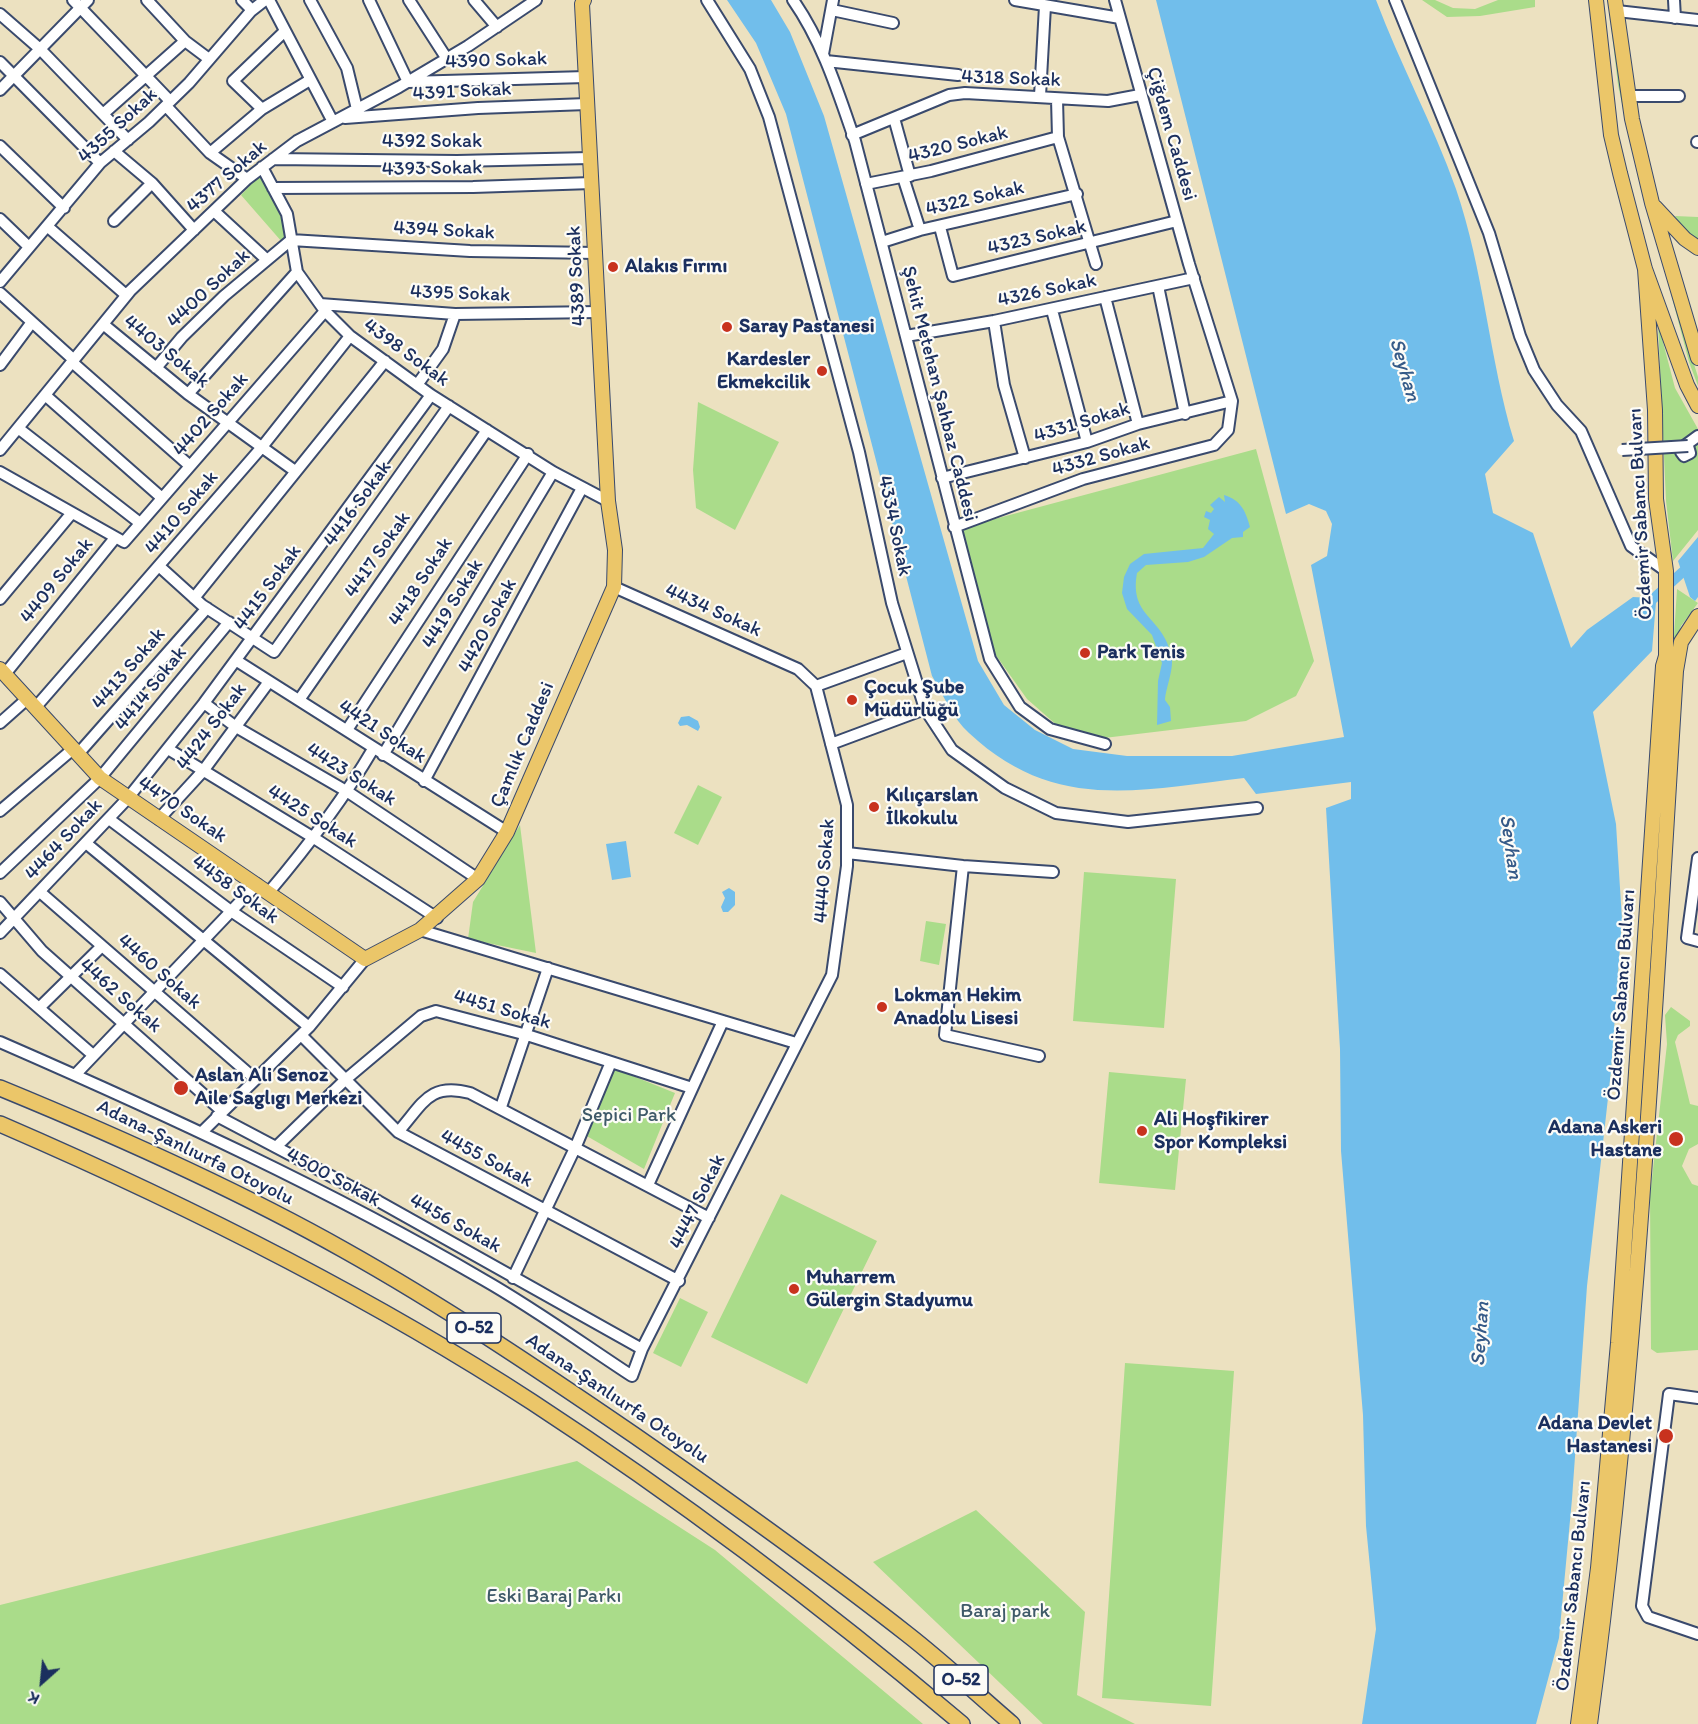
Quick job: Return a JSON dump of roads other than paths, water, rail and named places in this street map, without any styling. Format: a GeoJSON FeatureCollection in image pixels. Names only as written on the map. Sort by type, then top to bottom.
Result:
{"type":"FeatureCollection","features":[{"type":"Feature","properties":{"kind":"highway","name":"Adana-Şanlıurfa Otoyolu"},"geometry":{"type":"LineString","coordinates":[[0,1088],[105,1131],[234,1194],[340,1248],[427,1297],[543,1372],[764,1525],[909,1635],[1012,1724]]}},
{"type":"Feature","properties":{"kind":"highway","name":"O-52"},"geometry":{"type":"LineString","coordinates":[[0,1124],[93,1164],[222,1226],[413,1330],[531,1402],[750,1552],[885,1659],[962,1724]]}},
{"type":"Feature","properties":{"kind":"main road","name":"4389 Sokak"},"geometry":{"type":"LineString","coordinates":[[583,0],[608,501],[615,550]]}},
{"type":"Feature","properties":{"kind":"main road"},"geometry":{"type":"LineString","coordinates":[[1596,0],[1611,135],[1645,269],[1687,385],[1698,406]]}},
{"type":"Feature","properties":{"kind":"main road"},"geometry":{"type":"LineString","coordinates":[[1616,6],[1628,96],[1652,203],[1698,358]]}},
{"type":"Feature","properties":{"kind":"main road"},"geometry":{"type":"LineString","coordinates":[[1652,203],[1675,229],[1698,248]]}},
{"type":"Feature","properties":{"kind":"main road","name":"Özdemir Sabancı Bulvarı"},"geometry":{"type":"LineString","coordinates":[[1590,1724],[1604,1620],[1635,1286],[1671,661],[1666,571],[1656,499],[1654,410],[1645,269]]}},
{"type":"Feature","properties":{"kind":"main road","name":"Çamlık Caddesi"},"geometry":{"type":"LineString","coordinates":[[365,959],[420,930],[437,918],[478,879],[507,832],[614,586],[615,550]]}},
{"type":"Feature","properties":{"kind":"main road","name":"Özdemir Sabancı Bulvarı"},"geometry":{"type":"LineString","coordinates":[[1578,1724],[1598,1568],[1618,1343],[1663,666],[1671,661],[1698,616]]}},
{"type":"Feature","properties":{"kind":"main road"},"geometry":{"type":"LineString","coordinates":[[1671,661],[1698,626]]}},
{"type":"Feature","properties":{"kind":"main road","name":"4470 Sokak"},"geometry":{"type":"LineString","coordinates":[[2,672],[100,778],[365,959]]}},
{"type":"Feature","properties":{"kind":"street"},"geometry":{"type":"LineString","coordinates":[[147,0],[185,41],[209,59]]}},
{"type":"Feature","properties":{"kind":"street"},"geometry":{"type":"LineString","coordinates":[[242,0],[252,10]]}},
{"type":"Feature","properties":{"kind":"street"},"geometry":{"type":"LineString","coordinates":[[267,0],[310,80],[336,120]]}},
{"type":"Feature","properties":{"kind":"street","name":"4355 Sokak"},"geometry":{"type":"LineString","coordinates":[[0,282],[100,163],[168,103],[252,10],[267,0]]}},
{"type":"Feature","properties":{"kind":"street"},"geometry":{"type":"LineString","coordinates":[[310,0],[347,69],[357,109]]}},
{"type":"Feature","properties":{"kind":"street"},"geometry":{"type":"LineString","coordinates":[[369,0],[408,82]]}},
{"type":"Feature","properties":{"kind":"street"},"geometry":{"type":"LineString","coordinates":[[409,0],[447,59]]}},
{"type":"Feature","properties":{"kind":"street"},"geometry":{"type":"LineString","coordinates":[[474,0],[497,27]]}},
{"type":"Feature","properties":{"kind":"street","name":"4377 Sokak"},"geometry":{"type":"LineString","coordinates":[[0,450],[126,296],[247,179],[297,141],[447,59],[536,0]]}},
{"type":"Feature","properties":{"kind":"street","name":"4334 Sokak"},"geometry":{"type":"LineString","coordinates":[[707,0],[750,69],[769,117],[859,452],[892,603],[925,709],[952,750],[1005,788],[1056,813],[1128,822],[1257,808]]}},
{"type":"Feature","properties":{"kind":"street","name":"Şehit Metehan Şahbaz Caddesi"},"geometry":{"type":"LineString","coordinates":[[793,0],[807,20],[825,58],[852,135],[990,659],[1020,706],[1050,729],[1105,744]]}},
{"type":"Feature","properties":{"kind":"street"},"geometry":{"type":"LineString","coordinates":[[1015,0],[1120,18]]}},
{"type":"Feature","properties":{"kind":"street","name":"Çiğdem Caddesi"},"geometry":{"type":"LineString","coordinates":[[1115,0],[1177,222],[1232,401]]}},
{"type":"Feature","properties":{"kind":"street"},"geometry":{"type":"LineString","coordinates":[[1395,0],[1489,233],[1520,336],[1534,370],[1557,405],[1581,431],[1631,546],[1666,571]]}},
{"type":"Feature","properties":{"kind":"street"},"geometry":{"type":"LineString","coordinates":[[1674,0],[1675,18]]}},
{"type":"Feature","properties":{"kind":"street"},"geometry":{"type":"LineString","coordinates":[[0,90],[80,3],[146,76],[210,153],[247,179]]}},
{"type":"Feature","properties":{"kind":"street"},"geometry":{"type":"LineString","coordinates":[[893,23],[833,5],[825,58],[958,75]]}},
{"type":"Feature","properties":{"kind":"street"},"geometry":{"type":"LineString","coordinates":[[1040,96],[1045,6]]}},
{"type":"Feature","properties":{"kind":"street"},"geometry":{"type":"LineString","coordinates":[[1616,6],[1675,18],[1698,20]]}},
{"type":"Feature","properties":{"kind":"street"},"geometry":{"type":"LineString","coordinates":[[0,14],[40,49],[128,140]]}},
{"type":"Feature","properties":{"kind":"street"},"geometry":{"type":"LineString","coordinates":[[262,109],[233,81],[285,31]]}},
{"type":"Feature","properties":{"kind":"street"},"geometry":{"type":"LineString","coordinates":[[103,114],[185,41]]}},
{"type":"Feature","properties":{"kind":"street"},"geometry":{"type":"LineString","coordinates":[[0,62],[100,163]]}},
{"type":"Feature","properties":{"kind":"street","name":"4390 Sokak"},"geometry":{"type":"LineString","coordinates":[[408,82],[586,77]]}},
{"type":"Feature","properties":{"kind":"street"},"geometry":{"type":"LineString","coordinates":[[210,153],[262,109],[310,80]]}},
{"type":"Feature","properties":{"kind":"street","name":"4318 Sokak"},"geometry":{"type":"LineString","coordinates":[[852,135],[949,95],[964,93],[1108,101],[1140,95]]}},
{"type":"Feature","properties":{"kind":"street"},"geometry":{"type":"LineString","coordinates":[[1628,96],[1679,96]]}},
{"type":"Feature","properties":{"kind":"street"},"geometry":{"type":"LineString","coordinates":[[1057,99],[1058,137],[1077,194],[1096,264]]}},
{"type":"Feature","properties":{"kind":"street","name":"4391 Sokak"},"geometry":{"type":"LineString","coordinates":[[336,120],[588,104]]}},
{"type":"Feature","properties":{"kind":"street"},"geometry":{"type":"LineString","coordinates":[[894,118],[920,230]]}},
{"type":"Feature","properties":{"kind":"street","name":"4320 Sokak"},"geometry":{"type":"LineString","coordinates":[[866,184],[906,177],[1058,137]]}},
{"type":"Feature","properties":{"kind":"street"},"geometry":{"type":"LineString","coordinates":[[0,146],[64,208]]}},
{"type":"Feature","properties":{"kind":"street"},"geometry":{"type":"LineString","coordinates":[[114,151],[152,183],[194,230]]}},
{"type":"Feature","properties":{"kind":"street","name":"4392 Sokak"},"geometry":{"type":"LineString","coordinates":[[273,159],[457,161],[591,158]]}},
{"type":"Feature","properties":{"kind":"street","name":"4398 Sokak"},"geometry":{"type":"LineString","coordinates":[[262,167],[286,214],[297,273],[322,307],[350,336],[431,395],[528,454],[553,472],[608,501]]}},
{"type":"Feature","properties":{"kind":"street"},"geometry":{"type":"LineString","coordinates":[[114,221],[152,183]]}},
{"type":"Feature","properties":{"kind":"street","name":"4393 Sokak"},"geometry":{"type":"LineString","coordinates":[[273,188],[441,188],[592,183]]}},
{"type":"Feature","properties":{"kind":"street","name":"4322 Sokak"},"geometry":{"type":"LineString","coordinates":[[882,242],[920,230],[1077,194]]}},
{"type":"Feature","properties":{"kind":"street"},"geometry":{"type":"LineString","coordinates":[[214,211],[266,259]]}},
{"type":"Feature","properties":{"kind":"street"},"geometry":{"type":"LineString","coordinates":[[0,219],[29,247]]}},
{"type":"Feature","properties":{"kind":"street","name":"4323 Sokak"},"geometry":{"type":"LineString","coordinates":[[940,227],[953,276],[1091,245],[1177,222]]}},
{"type":"Feature","properties":{"kind":"street"},"geometry":{"type":"LineString","coordinates":[[47,226],[126,296]]}},
{"type":"Feature","properties":{"kind":"street","name":"4394 Sokak"},"geometry":{"type":"LineString","coordinates":[[291,240],[470,251],[596,254]]}},
{"type":"Feature","properties":{"kind":"street","name":"4400 Sokak"},"geometry":{"type":"LineString","coordinates":[[156,368],[182,337],[266,259],[291,240]]}},
{"type":"Feature","properties":{"kind":"street"},"geometry":{"type":"LineString","coordinates":[[188,394],[297,273]]}},
{"type":"Feature","properties":{"kind":"street","name":"4326 Sokak"},"geometry":{"type":"LineString","coordinates":[[906,336],[1052,310],[1194,278]]}},
{"type":"Feature","properties":{"kind":"street"},"geometry":{"type":"LineString","coordinates":[[1158,286],[1185,414]]}},
{"type":"Feature","properties":{"kind":"street"},"geometry":{"type":"LineString","coordinates":[[0,293],[190,466]]}},
{"type":"Feature","properties":{"kind":"street"},"geometry":{"type":"LineString","coordinates":[[1105,297],[1138,423]]}},
{"type":"Feature","properties":{"kind":"street","name":"4395 Sokak"},"geometry":{"type":"LineString","coordinates":[[322,307],[455,314],[599,312]]}},
{"type":"Feature","properties":{"kind":"street","name":"4402 Sokak"},"geometry":{"type":"LineString","coordinates":[[119,540],[140,523],[228,423],[322,307]]}},
{"type":"Feature","properties":{"kind":"street"},"geometry":{"type":"LineString","coordinates":[[1052,310],[1087,442]]}},
{"type":"Feature","properties":{"kind":"street"},"geometry":{"type":"LineString","coordinates":[[417,385],[442,349],[455,314]]}},
{"type":"Feature","properties":{"kind":"street"},"geometry":{"type":"LineString","coordinates":[[994,321],[1004,385],[1025,458]]}},
{"type":"Feature","properties":{"kind":"street"},"geometry":{"type":"LineString","coordinates":[[0,365],[32,322]]}},
{"type":"Feature","properties":{"kind":"street","name":"4403 Sokak"},"geometry":{"type":"LineString","coordinates":[[103,324],[188,394],[295,471]]}},
{"type":"Feature","properties":{"kind":"street","name":"4410 Sokak"},"geometry":{"type":"LineString","coordinates":[[0,723],[31,704],[160,567],[262,447],[350,336]]}},
{"type":"Feature","properties":{"kind":"street"},"geometry":{"type":"LineString","coordinates":[[194,598],[385,361]]}},
{"type":"Feature","properties":{"kind":"street"},"geometry":{"type":"LineString","coordinates":[[45,395],[162,498]]}},
{"type":"Feature","properties":{"kind":"street","name":"4415 Sokak"},"geometry":{"type":"LineString","coordinates":[[128,798],[237,661],[431,395]]}},
{"type":"Feature","properties":{"kind":"street","name":"4331 Sokak"},"geometry":{"type":"LineString","coordinates":[[942,478],[1087,442],[1138,423],[1185,414],[1232,401]]}},
{"type":"Feature","properties":{"kind":"street","name":"4332 Sokak"},"geometry":{"type":"LineString","coordinates":[[954,527],[1083,479],[1214,445],[1228,430],[1232,401]]}},
{"type":"Feature","properties":{"kind":"street","name":"4416 Sokak"},"geometry":{"type":"LineString","coordinates":[[254,638],[274,652],[449,406]]}},
{"type":"Feature","properties":{"kind":"street"},"geometry":{"type":"LineString","coordinates":[[18,428],[140,523]]}},
{"type":"Feature","properties":{"kind":"street","name":"4417 Sokak"},"geometry":{"type":"LineString","coordinates":[[299,699],[487,430]]}},
{"type":"Feature","properties":{"kind":"street"},"geometry":{"type":"LineString","coordinates":[[1622,450],[1685,445],[1698,436]]}},
{"type":"Feature","properties":{"kind":"street","name":"4418 Sokak"},"geometry":{"type":"LineString","coordinates":[[346,730],[528,454]]}},
{"type":"Feature","properties":{"kind":"street"},"geometry":{"type":"LineString","coordinates":[[0,472],[119,540]]}},
{"type":"Feature","properties":{"kind":"street","name":"4419 Sokak"},"geometry":{"type":"LineString","coordinates":[[75,1075],[231,911],[263,888],[314,838],[378,752],[553,472]]}},
{"type":"Feature","properties":{"kind":"street","name":"4420 Sokak"},"geometry":{"type":"LineString","coordinates":[[424,781],[582,488]]}},
{"type":"Feature","properties":{"kind":"street"},"geometry":{"type":"LineString","coordinates":[[0,599],[71,514]]}},
{"type":"Feature","properties":{"kind":"street","name":"4409 Sokak"},"geometry":{"type":"LineString","coordinates":[[2,672],[119,540]]}},
{"type":"Feature","properties":{"kind":"street"},"geometry":{"type":"LineString","coordinates":[[160,567],[207,608],[254,638]]}},
{"type":"Feature","properties":{"kind":"street","name":"4434 Sokak"},"geometry":{"type":"LineString","coordinates":[[614,586],[798,669],[816,686]]}},
{"type":"Feature","properties":{"kind":"street","name":"4413 Sokak"},"geometry":{"type":"LineString","coordinates":[[0,810],[75,751],[207,608]]}},
{"type":"Feature","properties":{"kind":"street","name":"4414 Sokak"},"geometry":{"type":"LineString","coordinates":[[0,873],[100,778],[229,622]]}},
{"type":"Feature","properties":{"kind":"street"},"geometry":{"type":"LineString","coordinates":[[816,686],[907,653]]}},
{"type":"Feature","properties":{"kind":"street","name":"4421 Sokak"},"geometry":{"type":"LineString","coordinates":[[237,661],[268,683],[299,699],[378,752],[507,832]]}},
{"type":"Feature","properties":{"kind":"street","name":"4424 Sokak"},"geometry":{"type":"LineString","coordinates":[[159,819],[203,771],[268,683]]}},
{"type":"Feature","properties":{"kind":"street","name":"4440 Sokak"},"geometry":{"type":"LineString","coordinates":[[796,1043],[832,975],[847,853],[847,805],[816,686]]}},
{"type":"Feature","properties":{"kind":"street","name":"4423 Sokak"},"geometry":{"type":"LineString","coordinates":[[204,703],[236,727],[348,792],[478,879]]}},
{"type":"Feature","properties":{"kind":"street"},"geometry":{"type":"LineString","coordinates":[[831,744],[925,709]]}},
{"type":"Feature","properties":{"kind":"street","name":"4425 Sokak"},"geometry":{"type":"LineString","coordinates":[[168,749],[314,838],[437,918]]}},
{"type":"Feature","properties":{"kind":"street","name":"4464 Sokak"},"geometry":{"type":"LineString","coordinates":[[0,933],[87,844],[128,798]]}},
{"type":"Feature","properties":{"kind":"street","name":"4458 Sokak"},"geometry":{"type":"LineString","coordinates":[[109,819],[231,911],[343,987]]}},
{"type":"Feature","properties":{"kind":"street","name":"4455 Sokak"},"geometry":{"type":"LineString","coordinates":[[87,844],[202,941],[266,988],[345,1080],[398,1132],[679,1281]]}},
{"type":"Feature","properties":{"kind":"street"},"geometry":{"type":"LineString","coordinates":[[847,853],[963,866],[1053,872]]}},
{"type":"Feature","properties":{"kind":"street"},"geometry":{"type":"LineString","coordinates":[[1698,858],[1687,938],[1698,941]]}},
{"type":"Feature","properties":{"kind":"street"},"geometry":{"type":"LineString","coordinates":[[963,866],[945,1035],[1039,1056]]}},
{"type":"Feature","properties":{"kind":"street","name":"4460 Sokak"},"geometry":{"type":"LineString","coordinates":[[40,892],[255,1079]]}},
{"type":"Feature","properties":{"kind":"street","name":"4462 Sokak"},"geometry":{"type":"LineString","coordinates":[[0,902],[42,951],[123,1022],[219,1113]]}},
{"type":"Feature","properties":{"kind":"street"},"geometry":{"type":"LineString","coordinates":[[420,930],[796,1043]]}},
{"type":"Feature","properties":{"kind":"street"},"geometry":{"type":"LineString","coordinates":[[39,1008],[102,946]]}},
{"type":"Feature","properties":{"kind":"street","name":"Çamlık Caddesi"},"geometry":{"type":"LineString","coordinates":[[202,1132],[305,1031],[365,959]]}},
{"type":"Feature","properties":{"kind":"street"},"geometry":{"type":"LineString","coordinates":[[501,1107],[548,968]]}},
{"type":"Feature","properties":{"kind":"street"},"geometry":{"type":"LineString","coordinates":[[0,974],[93,1055]]}},
{"type":"Feature","properties":{"kind":"street","name":"4451 Sokak"},"geometry":{"type":"LineString","coordinates":[[276,1147],[345,1080],[421,1016],[436,1011],[527,1035],[692,1088]]}},
{"type":"Feature","properties":{"kind":"street"},"geometry":{"type":"LineString","coordinates":[[648,1185],[723,1021]]}},
{"type":"Feature","properties":{"kind":"street","name":"4500 Sokak"},"geometry":{"type":"LineString","coordinates":[[0,1042],[202,1132],[282,1171],[485,1280],[632,1376]]}},
{"type":"Feature","properties":{"kind":"street","name":"4447 Sokak"},"geometry":{"type":"LineString","coordinates":[[632,1376],[642,1349],[679,1281],[796,1043]]}},
{"type":"Feature","properties":{"kind":"street"},"geometry":{"type":"LineString","coordinates":[[513,1278],[576,1146],[611,1062]]}},
{"type":"Feature","properties":{"kind":"street"},"geometry":{"type":"LineString","coordinates":[[398,1132],[434,1093],[449,1087],[470,1093],[501,1107],[709,1218]]}},
{"type":"Feature","properties":{"kind":"street","name":"4456 Sokak"},"geometry":{"type":"LineString","coordinates":[[219,1113],[276,1147],[642,1349]]}},
{"type":"Feature","properties":{"kind":"street"},"geometry":{"type":"LineString","coordinates":[[1698,1398],[1669,1394],[1642,1606],[1648,1617],[1698,1634]]}},
{"type":"Feature","properties":{"kind":"water","name":"Seyhan"},"geometry":{"type":"Polygon","coordinates":[[[727,0],[771,0],[790,32],[824,116],[978,661],[1004,705],[1035,730],[1073,749],[1127,756],[1232,756],[1344,737],[1311,565],[1327,556],[1332,524],[1326,511],[1309,504],[1286,514],[1156,0],[1376,0],[1447,165],[1466,220],[1498,378],[1514,441],[1485,474],[1493,513],[1533,533],[1571,648],[1587,630],[1633,597],[1652,598],[1656,602],[1652,651],[1593,712],[1616,824],[1622,920],[1611,1071],[1587,1286],[1572,1499],[1559,1638],[1536,1724],[1362,1724],[1376,1629],[1366,1526],[1363,1415],[1341,1151],[1340,1049],[1326,808],[1351,799],[1351,782],[1256,794],[1244,778],[1134,790],[1099,790],[1066,786],[1033,775],[1001,758],[969,733],[958,721],[932,676],[786,114],[756,43],[727,0]]]}},
{"type":"Feature","properties":{"kind":"water"},"geometry":{"type":"Polygon","coordinates":[[[1224,495],[1239,503],[1244,512],[1250,527],[1243,532],[1243,537],[1232,538],[1204,557],[1188,562],[1146,565],[1137,573],[1138,599],[1142,608],[1167,641],[1172,659],[1165,700],[1170,707],[1171,721],[1157,725],[1158,681],[1162,663],[1152,635],[1127,609],[1122,593],[1124,577],[1130,564],[1144,554],[1203,548],[1214,534],[1208,529],[1210,520],[1204,517],[1206,511],[1211,513],[1214,509],[1210,505],[1219,497],[1225,502],[1224,495]]]}},
{"type":"Feature","properties":{"kind":"water"},"geometry":{"type":"Polygon","coordinates":[[[1698,537],[1698,597],[1695,601],[1690,597],[1678,561],[1698,537]]]}},
{"type":"Feature","properties":{"kind":"water"},"geometry":{"type":"Polygon","coordinates":[[[689,716],[698,721],[700,727],[698,731],[687,725],[680,726],[678,723],[681,717],[689,716]]]}},
{"type":"Feature","properties":{"kind":"water"},"geometry":{"type":"Polygon","coordinates":[[[626,841],[631,877],[612,880],[606,844],[626,841]]]}},
{"type":"Feature","properties":{"kind":"water"},"geometry":{"type":"Polygon","coordinates":[[[729,888],[735,892],[735,905],[728,912],[723,912],[721,907],[725,898],[722,892],[729,888]]]}},
{"type":"Feature","properties":{"kind":"waterway"},"geometry":{"type":"LineString","coordinates":[[1643,608],[1698,558]]}},
{"type":"Feature","properties":{"kind":"place","name":"Alakıs Fırını"},"geometry":{"type":"Point","coordinates":[613,267]}},
{"type":"Feature","properties":{"kind":"place","name":"Saray Pastanesi"},"geometry":{"type":"Point","coordinates":[727,327]}},
{"type":"Feature","properties":{"kind":"place","name":"Kardesler Ekmekcilik"},"geometry":{"type":"Point","coordinates":[822,371]}},
{"type":"Feature","properties":{"kind":"place","name":"Park Tenis"},"geometry":{"type":"Point","coordinates":[1085,653]}},
{"type":"Feature","properties":{"kind":"place","name":"Çocuk Şube Müdürlüğü"},"geometry":{"type":"Point","coordinates":[852,700]}},
{"type":"Feature","properties":{"kind":"place","name":"Kılıçarslan İlkokulu"},"geometry":{"type":"Point","coordinates":[874,807]}},
{"type":"Feature","properties":{"kind":"place","name":"Lokman Hekim Anadolu Lisesi"},"geometry":{"type":"Point","coordinates":[882,1007]}},
{"type":"Feature","properties":{"kind":"place","name":"Aslan Ali Senoz Aile Saglıgı Merkezi"},"geometry":{"type":"Point","coordinates":[181,1088]}},
{"type":"Feature","properties":{"kind":"place","name":"Ali Hoşfikirer Spor Kompleksi"},"geometry":{"type":"Point","coordinates":[1142,1131]}},
{"type":"Feature","properties":{"kind":"place","name":"Adana Askeri Hastane"},"geometry":{"type":"Point","coordinates":[1676,1139]}},
{"type":"Feature","properties":{"kind":"place","name":"Muharrem Gülergin Stadyumu"},"geometry":{"type":"Point","coordinates":[794,1289]}},
{"type":"Feature","properties":{"kind":"place","name":"Adana Devlet Hastanesi"},"geometry":{"type":"Point","coordinates":[1666,1436]}},
{"type":"Feature","properties":{"kind":"park label","name":"Sepici Park"},"geometry":{"type":"Point","coordinates":[629,1116]}},
{"type":"Feature","properties":{"kind":"park label","name":"Eski Baraj Parkı"},"geometry":{"type":"Point","coordinates":[554,1597]}},
{"type":"Feature","properties":{"kind":"park label","name":"Baraj park"},"geometry":{"type":"Point","coordinates":[1005,1612]}}]}
